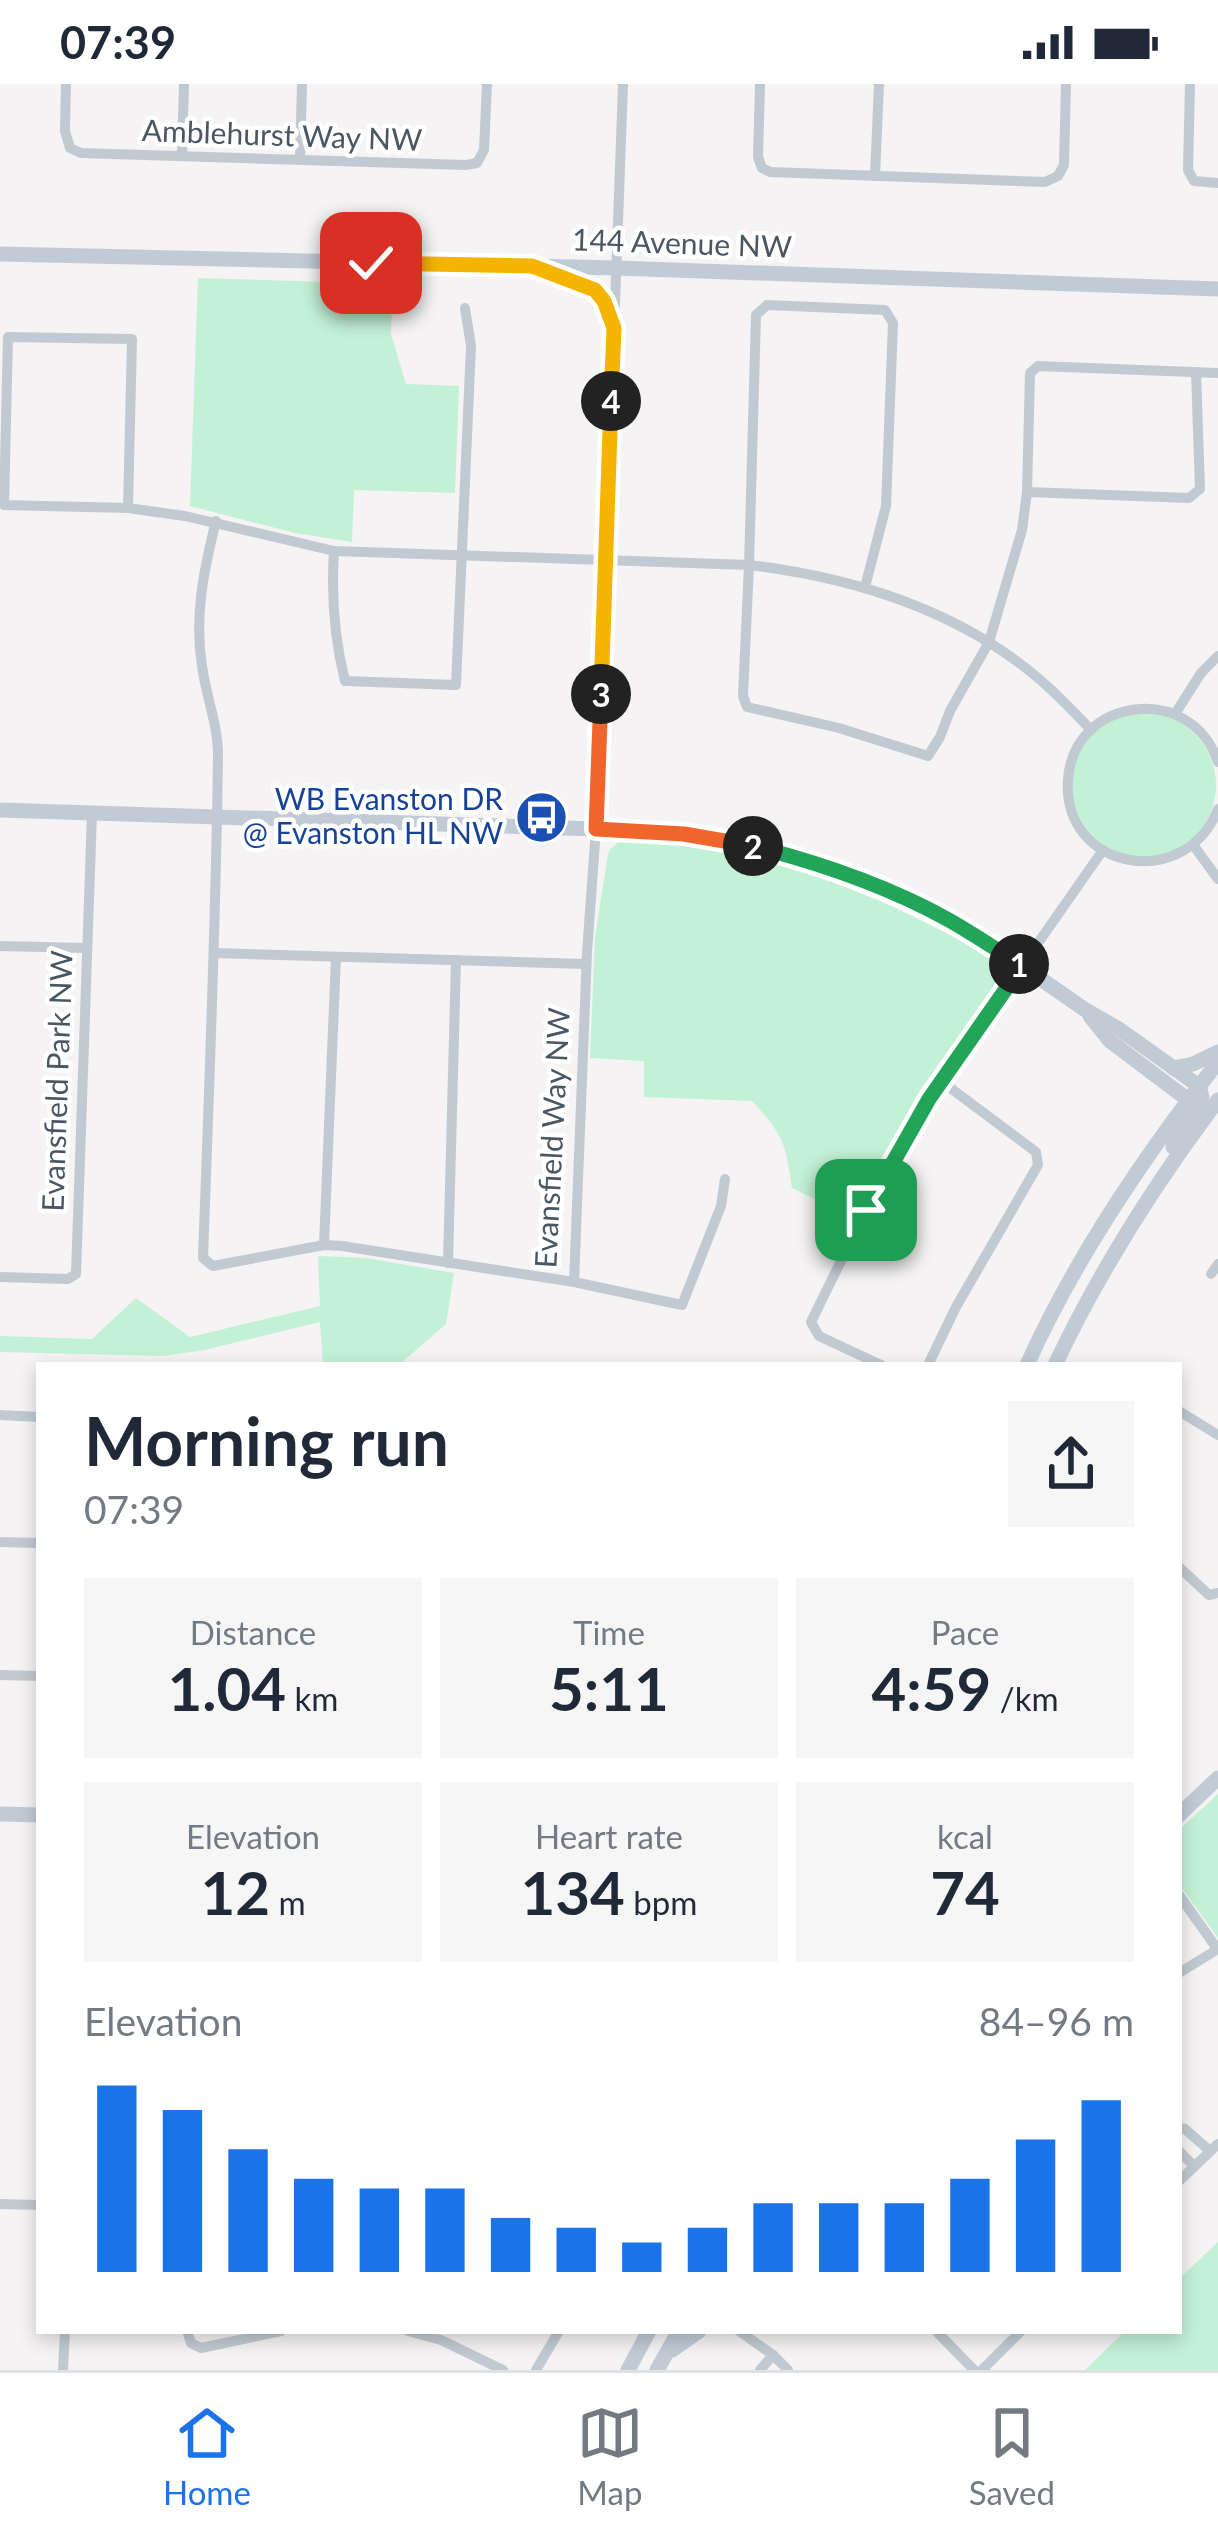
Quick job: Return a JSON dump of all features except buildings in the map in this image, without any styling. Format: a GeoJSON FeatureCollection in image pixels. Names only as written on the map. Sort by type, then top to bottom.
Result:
{"type":"FeatureCollection","features":[{"type":"Feature","properties":{"kind":"main road","name":"144 Avenue NW"},"geometry":{"type":"LineString","coordinates":[[0,254],[617,268],[1218,290]]}},
{"type":"Feature","properties":{"kind":"main road"},"geometry":{"type":"LineString","coordinates":[[532,266],[600,294],[614,328]]}},
{"type":"Feature","properties":{"kind":"main road"},"geometry":{"type":"LineString","coordinates":[[0,810],[596,829],[684,834],[756,847],[892,892],[949,920],[1119,1029],[1173,1068],[1202,1101]]}},
{"type":"Feature","properties":{"kind":"main road"},"geometry":{"type":"LineString","coordinates":[[1084,1009],[1110,1041],[1202,1101]]}},
{"type":"Feature","properties":{"kind":"main road"},"geometry":{"type":"LineString","coordinates":[[1173,1068],[1218,1052]]}},
{"type":"Feature","properties":{"kind":"main road"},"geometry":{"type":"LineString","coordinates":[[1056,1362],[1133,1214],[1202,1101],[1218,1062]]}},
{"type":"Feature","properties":{"kind":"main road"},"geometry":{"type":"LineString","coordinates":[[1028,1362],[1114,1205],[1202,1101]]}},
{"type":"Feature","properties":{"kind":"main road"},"geometry":{"type":"LineString","coordinates":[[1182,1812],[1218,1778]]}},
{"type":"Feature","properties":{"kind":"main road"},"geometry":{"type":"LineString","coordinates":[[0,1814],[36,1815]]}},
{"type":"Feature","properties":{"kind":"main road"},"geometry":{"type":"LineString","coordinates":[[628,2370],[647,2334]]}},
{"type":"Feature","properties":{"kind":"main road"},"geometry":{"type":"LineString","coordinates":[[657,2370],[678,2334]]}},
{"type":"Feature","properties":{"kind":"main road"},"geometry":{"type":"LineString","coordinates":[[669,2351],[694,2334]]}},
{"type":"Feature","properties":{"kind":"street","name":"Amblehurst Way NW"},"geometry":{"type":"LineString","coordinates":[[66,84],[64,131],[70,148],[81,153],[466,165],[477,163],[484,150],[487,84]]}},
{"type":"Feature","properties":{"kind":"street"},"geometry":{"type":"LineString","coordinates":[[182,155],[184,84]]}},
{"type":"Feature","properties":{"kind":"street"},"geometry":{"type":"LineString","coordinates":[[299,159],[302,84]]}},
{"type":"Feature","properties":{"kind":"street","name":"Evansfield Way NW"},"geometry":{"type":"LineString","coordinates":[[216,521],[201,586],[199,636],[218,747],[202,1258],[212,1266],[324,1245],[574,1282],[623,84]]}},
{"type":"Feature","properties":{"kind":"street"},"geometry":{"type":"LineString","coordinates":[[760,84],[758,153],[762,168],[777,173],[1045,182],[1054,179],[1064,165],[1066,84]]}},
{"type":"Feature","properties":{"kind":"street"},"geometry":{"type":"LineString","coordinates":[[875,176],[879,84]]}},
{"type":"Feature","properties":{"kind":"street"},"geometry":{"type":"LineString","coordinates":[[1190,84],[1190,175],[1198,183],[1218,183]]}},
{"type":"Feature","properties":{"kind":"street"},"geometry":{"type":"LineString","coordinates":[[865,587],[883,524],[888,484],[893,323],[885,310],[767,305],[756,315],[743,683],[747,707],[839,728],[928,756],[989,642],[1022,530],[1030,373],[1038,366],[1218,373]]}},
{"type":"Feature","properties":{"kind":"street"},"geometry":{"type":"LineString","coordinates":[[334,551],[334,637],[345,681],[456,685],[471,346],[465,308]]}},
{"type":"Feature","properties":{"kind":"street"},"geometry":{"type":"LineString","coordinates":[[128,508],[132,339],[8,337],[4,505],[128,508],[216,521],[334,551],[798,571],[865,587],[989,642],[1036,677],[1091,730]]}},
{"type":"Feature","properties":{"kind":"street"},"geometry":{"type":"LineString","coordinates":[[1027,493],[1189,498],[1200,489],[1196,372]]}},
{"type":"Feature","properties":{"kind":"street"},"geometry":{"type":"LineString","coordinates":[[1175,714],[1218,656]]}},
{"type":"Feature","properties":{"kind":"street"},"geometry":{"type":"LineString","coordinates":[[1218,762],[1198,728],[1175,714],[1131,709],[1109,717],[1078,745],[1068,783],[1076,821],[1088,838],[1125,860],[1149,863],[1173,858],[1194,846],[1218,809]]}},
{"type":"Feature","properties":{"kind":"street","name":"Evansfield Park NW"},"geometry":{"type":"LineString","coordinates":[[0,1276],[68,1279],[76,1274],[92,813]]}},
{"type":"Feature","properties":{"kind":"street"},"geometry":{"type":"LineString","coordinates":[[1194,846],[1218,879]]}},
{"type":"Feature","properties":{"kind":"street"},"geometry":{"type":"LineString","coordinates":[[875,1362],[819,1336],[812,1322],[883,1177],[941,1081],[1103,850]]}},
{"type":"Feature","properties":{"kind":"street"},"geometry":{"type":"LineString","coordinates":[[0,946],[86,948]]}},
{"type":"Feature","properties":{"kind":"street"},"geometry":{"type":"LineString","coordinates":[[214,953],[586,964]]}},
{"type":"Feature","properties":{"kind":"street"},"geometry":{"type":"LineString","coordinates":[[324,1245],[336,957]]}},
{"type":"Feature","properties":{"kind":"street"},"geometry":{"type":"LineString","coordinates":[[448,1263],[456,960]]}},
{"type":"Feature","properties":{"kind":"street"},"geometry":{"type":"LineString","coordinates":[[929,1362],[1038,1165],[1036,1152],[941,1081]]}},
{"type":"Feature","properties":{"kind":"street"},"geometry":{"type":"LineString","coordinates":[[574,1282],[682,1304],[721,1206],[725,1179]]}},
{"type":"Feature","properties":{"kind":"street"},"geometry":{"type":"LineString","coordinates":[[1182,1413],[1218,1435]]}},
{"type":"Feature","properties":{"kind":"street"},"geometry":{"type":"LineString","coordinates":[[0,1415],[36,1417]]}},
{"type":"Feature","properties":{"kind":"street"},"geometry":{"type":"LineString","coordinates":[[0,1543],[36,1544]]}},
{"type":"Feature","properties":{"kind":"street"},"geometry":{"type":"LineString","coordinates":[[1182,1570],[1209,1594],[1218,1593]]}},
{"type":"Feature","properties":{"kind":"street"},"geometry":{"type":"LineString","coordinates":[[0,1675],[36,1676]]}},
{"type":"Feature","properties":{"kind":"street"},"geometry":{"type":"LineString","coordinates":[[1182,1899],[1218,1949],[1182,1971]]}},
{"type":"Feature","properties":{"kind":"street"},"geometry":{"type":"LineString","coordinates":[[1182,2128],[1214,2147],[1182,2178]]}},
{"type":"Feature","properties":{"kind":"street"},"geometry":{"type":"LineString","coordinates":[[1182,2154],[1194,2166]]}},
{"type":"Feature","properties":{"kind":"street"},"geometry":{"type":"LineString","coordinates":[[0,2204],[36,2205]]}},
{"type":"Feature","properties":{"kind":"street"},"geometry":{"type":"LineString","coordinates":[[64,2334],[64,2370]]}},
{"type":"Feature","properties":{"kind":"street"},"geometry":{"type":"LineString","coordinates":[[188,2334],[190,2343],[200,2348],[267,2334]]}},
{"type":"Feature","properties":{"kind":"street"},"geometry":{"type":"LineString","coordinates":[[420,2334],[503,2370]]}},
{"type":"Feature","properties":{"kind":"street"},"geometry":{"type":"LineString","coordinates":[[536,2370],[558,2334]]}},
{"type":"Feature","properties":{"kind":"street"},"geometry":{"type":"LineString","coordinates":[[743,2334],[788,2370]]}},
{"type":"Feature","properties":{"kind":"street"},"geometry":{"type":"LineString","coordinates":[[939,2334],[978,2370],[1018,2334]]}},
{"type":"Feature","properties":{"kind":"street"},"geometry":{"type":"LineString","coordinates":[[760,2370],[773,2355]]}},
{"type":"Feature","properties":{"kind":"green space"},"geometry":{"type":"Polygon","coordinates":[[[198,278],[393,284],[391,334],[406,384],[459,386],[455,493],[354,490],[352,542],[190,506],[198,278]]]}},
{"type":"Feature","properties":{"kind":"green space"},"geometry":{"type":"Polygon","coordinates":[[[1144,713],[1171,719],[1195,734],[1210,758],[1216,785],[1210,812],[1195,836],[1171,851],[1144,857],[1117,851],[1093,836],[1078,812],[1072,785],[1078,758],[1093,734],[1117,719],[1144,713]]]}},
{"type":"Feature","properties":{"kind":"green space"},"geometry":{"type":"Polygon","coordinates":[[[619,842],[700,848],[781,866],[898,909],[999,965],[999,979],[925,1087],[850,1216],[792,1188],[781,1140],[752,1101],[644,1097],[644,1061],[590,1058],[595,937],[608,854],[619,842]]]}},
{"type":"Feature","properties":{"kind":"green space"},"geometry":{"type":"Polygon","coordinates":[[[318,1256],[366,1258],[454,1273],[446,1324],[402,1362],[323,1362],[320,1322],[163,1356],[0,1352],[0,1336],[92,1339],[136,1298],[190,1337],[320,1306],[318,1256]]]}},
{"type":"Feature","properties":{"kind":"green space"},"geometry":{"type":"Polygon","coordinates":[[[1218,1794],[1218,1938],[1182,1888],[1182,1827],[1218,1794]]]}},
{"type":"Feature","properties":{"kind":"green space"},"geometry":{"type":"Polygon","coordinates":[[[1218,2242],[1218,2370],[1085,2370],[1122,2334],[1182,2334],[1182,2276],[1218,2242]]]}},
{"type":"Feature","properties":{"kind":"place","name":"WB Evanston DR @ Evanston HL NW"},"geometry":{"type":"Point","coordinates":[542,817]}},
{"type":"Feature","properties":{"kind":"route"},"geometry":{"type":"LineString","coordinates":[[371,263],[532,266],[595,290],[607,307],[614,328],[596,829],[684,834],[756,847],[828,868],[949,920],[1022,966],[929,1099],[866,1210]]}}]}
